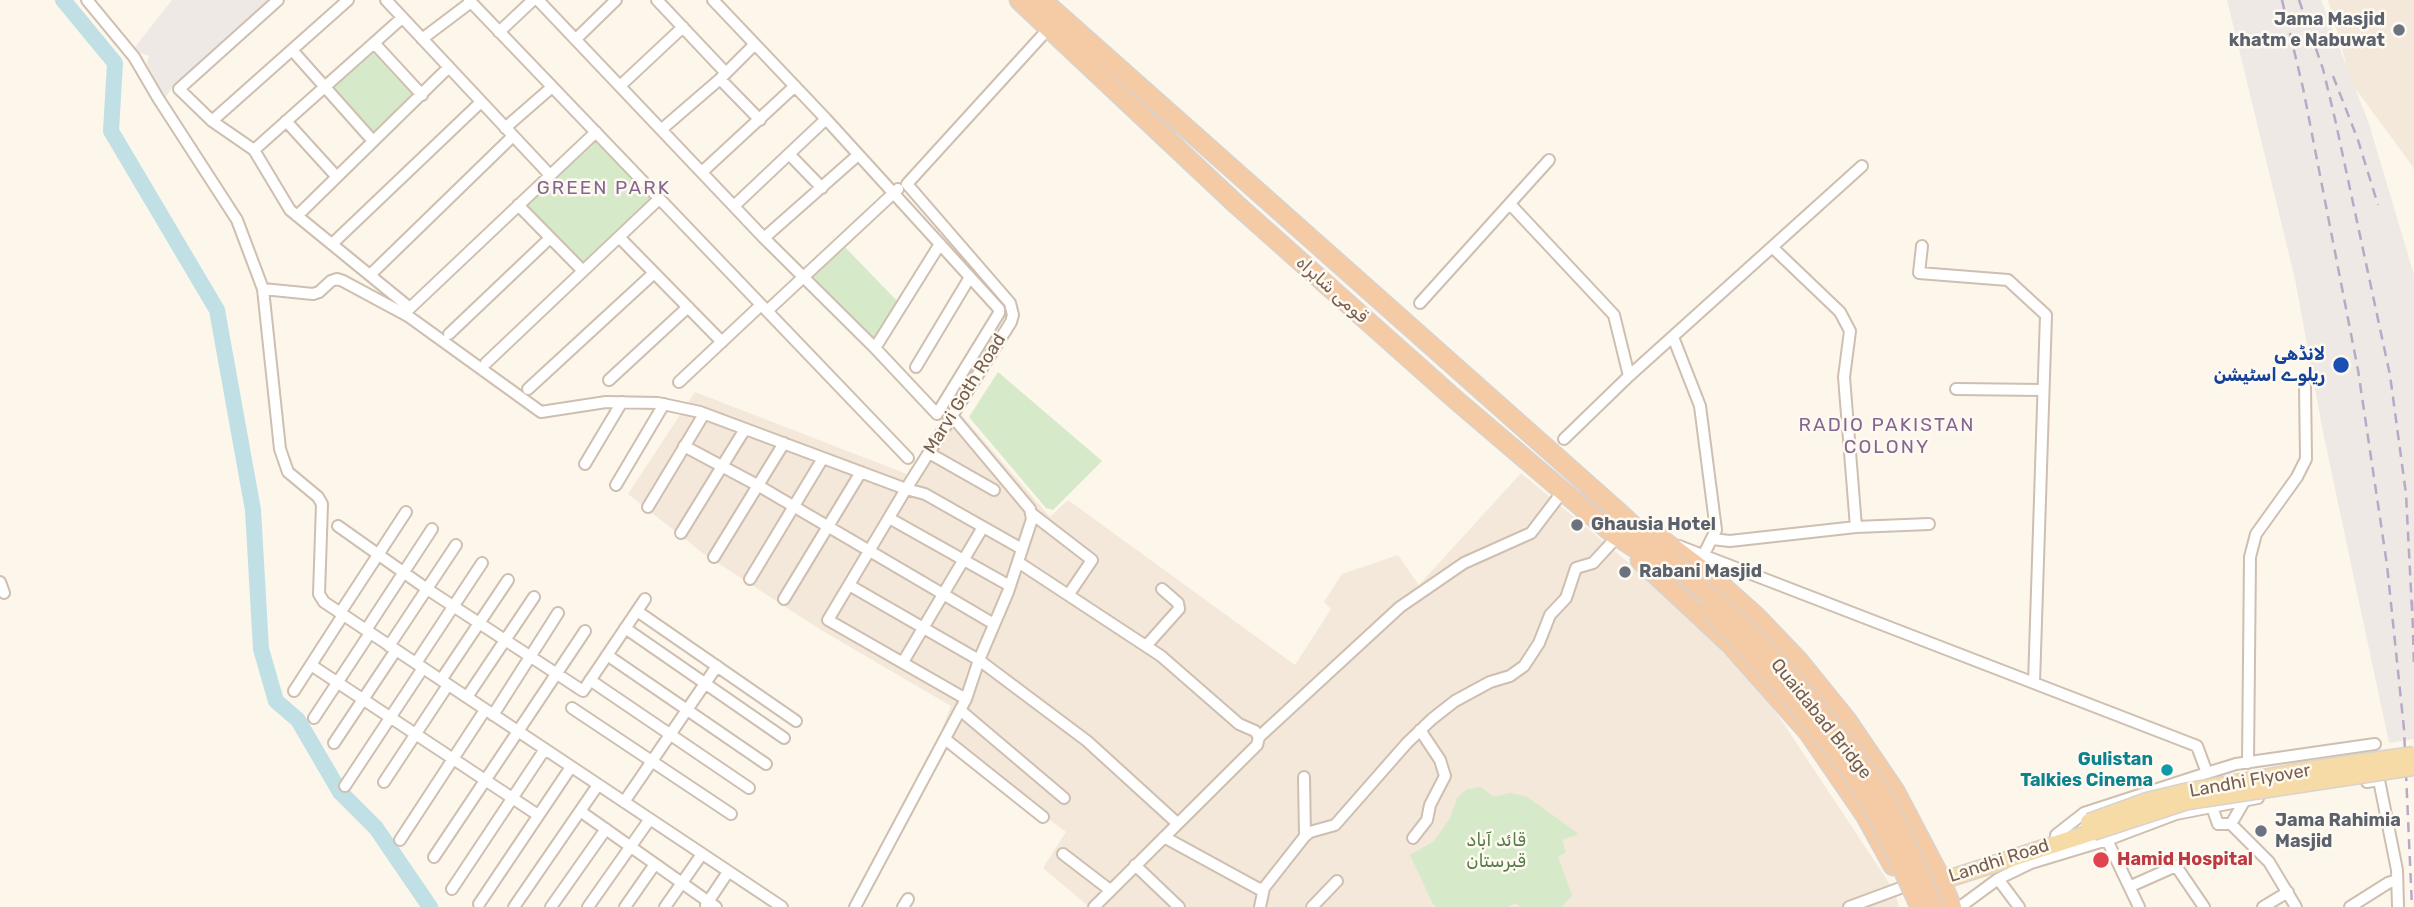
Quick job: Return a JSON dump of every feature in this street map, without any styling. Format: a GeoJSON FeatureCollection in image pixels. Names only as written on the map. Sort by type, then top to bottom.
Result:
{"type":"FeatureCollection","features":[{"type":"Feature","properties":{"kind":"highway","name":"قومی شاہراہ"},"geometry":{"type":"LineString","coordinates":[[1019,0],[1237,205],[1456,400],[1614,535],[1664,562]]}},
{"type":"Feature","properties":{"kind":"highway","name":"قومی شاہراہ"},"geometry":{"type":"LineString","coordinates":[[1042,0],[1623,516],[1664,562]]}},
{"type":"Feature","properties":{"kind":"highway"},"geometry":{"type":"LineString","coordinates":[[1623,516],[1666,541],[1718,582],[1756,616],[1799,661],[1846,719],[1895,791],[1940,876],[1952,907]]}},
{"type":"Feature","properties":{"kind":"highway"},"geometry":{"type":"LineString","coordinates":[[1614,535],[1730,644],[1808,732],[1866,815],[1906,896]]}},
{"type":"Feature","properties":{"kind":"highway","name":"Quaidabad Bridge"},"geometry":{"type":"LineString","coordinates":[[1664,562],[1737,637],[1823,734],[1848,767],[1879,818],[1920,907]]}},
{"type":"Feature","properties":{"kind":"highway","name":"Quaidabad Bridge"},"geometry":{"type":"LineString","coordinates":[[1664,562],[1744,626],[1850,748],[1899,826],[1934,907]]}},
{"type":"Feature","properties":{"kind":"main road","name":"Landhi Flyover"},"geometry":{"type":"LineString","coordinates":[[2096,831],[2147,802],[2183,792],[2414,755]]}},
{"type":"Feature","properties":{"kind":"main road","name":"Landhi Flyover"},"geometry":{"type":"LineString","coordinates":[[2096,831],[2188,801],[2414,767]]}},
{"type":"Feature","properties":{"kind":"main road","name":"Landhi Road"},"geometry":{"type":"LineString","coordinates":[[1940,876],[2096,831]]}},
{"type":"Feature","properties":{"kind":"main road","name":"Landhi Road"},"geometry":{"type":"LineString","coordinates":[[1940,876],[2056,835],[2096,831]]}},
{"type":"Feature","properties":{"kind":"main road"},"geometry":{"type":"LineString","coordinates":[[1906,896],[1940,876]]}},
{"type":"Feature","properties":{"kind":"street"},"geometry":{"type":"LineString","coordinates":[[87,0],[134,57],[237,220],[263,289],[280,449],[288,472],[318,497],[322,504],[319,594],[324,602],[782,907]]}},
{"type":"Feature","properties":{"kind":"street"},"geometry":{"type":"LineString","coordinates":[[278,0],[179,89],[212,121],[254,150],[290,210],[410,307],[596,132]]}},
{"type":"Feature","properties":{"kind":"street"},"geometry":{"type":"LineString","coordinates":[[212,121],[348,0]]}},
{"type":"Feature","properties":{"kind":"street"},"geometry":{"type":"LineString","coordinates":[[386,0],[549,174]]}},
{"type":"Feature","properties":{"kind":"street"},"geometry":{"type":"LineString","coordinates":[[499,32],[533,0]]}},
{"type":"Feature","properties":{"kind":"street"},"geometry":{"type":"LineString","coordinates":[[538,0],[764,238],[937,414],[999,309],[894,192],[713,0]]}},
{"type":"Feature","properties":{"kind":"street"},"geometry":{"type":"LineString","coordinates":[[576,39],[616,0]]}},
{"type":"Feature","properties":{"kind":"street"},"geometry":{"type":"LineString","coordinates":[[657,0],[683,27],[760,120]]}},
{"type":"Feature","properties":{"kind":"street"},"geometry":{"type":"LineString","coordinates":[[422,39],[470,1],[908,458]]}},
{"type":"Feature","properties":{"kind":"street"},"geometry":{"type":"LineString","coordinates":[[254,150],[402,18]]}},
{"type":"Feature","properties":{"kind":"street"},"geometry":{"type":"LineString","coordinates":[[620,86],[683,27]]}},
{"type":"Feature","properties":{"kind":"street"},"geometry":{"type":"LineString","coordinates":[[680,382],[722,342],[803,277],[894,192],[907,184],[1050,27]]}},
{"type":"Feature","properties":{"kind":"street"},"geometry":{"type":"LineString","coordinates":[[374,43],[422,95]]}},
{"type":"Feature","properties":{"kind":"street"},"geometry":{"type":"LineString","coordinates":[[662,129],[755,44]]}},
{"type":"Feature","properties":{"kind":"street"},"geometry":{"type":"LineString","coordinates":[[292,50],[373,141]]}},
{"type":"Feature","properties":{"kind":"street"},"geometry":{"type":"LineString","coordinates":[[297,216],[449,67]]}},
{"type":"Feature","properties":{"kind":"street"},"geometry":{"type":"LineString","coordinates":[[702,172],[795,86]]}},
{"type":"Feature","properties":{"kind":"street"},"geometry":{"type":"LineString","coordinates":[[370,275],[552,87]]}},
{"type":"Feature","properties":{"kind":"street"},"geometry":{"type":"LineString","coordinates":[[332,244],[481,102]]}},
{"type":"Feature","properties":{"kind":"street"},"geometry":{"type":"LineString","coordinates":[[734,206],[826,119]]}},
{"type":"Feature","properties":{"kind":"street"},"geometry":{"type":"LineString","coordinates":[[286,121],[336,176]]}},
{"type":"Feature","properties":{"kind":"street"},"geometry":{"type":"LineString","coordinates":[[789,153],[822,188]]}},
{"type":"Feature","properties":{"kind":"street"},"geometry":{"type":"LineString","coordinates":[[764,238],[858,155]]}},
{"type":"Feature","properties":{"kind":"street"},"geometry":{"type":"LineString","coordinates":[[1420,303],[1549,160]]}},
{"type":"Feature","properties":{"kind":"street"},"geometry":{"type":"LineString","coordinates":[[1564,439],[1629,376],[1862,166]]}},
{"type":"Feature","properties":{"kind":"street","name":"Marvi Goth Road"},"geometry":{"type":"LineString","coordinates":[[903,663],[828,620],[1011,322],[1013,308],[907,184]]}},
{"type":"Feature","properties":{"kind":"street"},"geometry":{"type":"LineString","coordinates":[[486,363],[659,198]]}},
{"type":"Feature","properties":{"kind":"street"},"geometry":{"type":"LineString","coordinates":[[1510,204],[1614,314],[1629,376]]}},
{"type":"Feature","properties":{"kind":"street"},"geometry":{"type":"LineString","coordinates":[[518,205],[583,271]]}},
{"type":"Feature","properties":{"kind":"street"},"geometry":{"type":"LineString","coordinates":[[619,237],[722,342]]}},
{"type":"Feature","properties":{"kind":"street"},"geometry":{"type":"LineString","coordinates":[[449,334],[550,238]]}},
{"type":"Feature","properties":{"kind":"street"},"geometry":{"type":"LineString","coordinates":[[875,348],[940,244]]}},
{"type":"Feature","properties":{"kind":"street"},"geometry":{"type":"LineString","coordinates":[[1922,246],[1919,273],[2008,280],[2046,315],[2034,683]]}},
{"type":"Feature","properties":{"kind":"street"},"geometry":{"type":"LineString","coordinates":[[1772,247],[1840,312],[1850,331],[1844,377],[1856,527]]}},
{"type":"Feature","properties":{"kind":"street"},"geometry":{"type":"LineString","coordinates":[[528,388],[654,273]]}},
{"type":"Feature","properties":{"kind":"street"},"geometry":{"type":"LineString","coordinates":[[916,367],[970,277]]}},
{"type":"Feature","properties":{"kind":"street"},"geometry":{"type":"LineString","coordinates":[[263,289],[313,294],[331,281],[343,281],[401,312],[541,412],[622,402],[664,404],[704,414],[925,494],[1022,549]]}},
{"type":"Feature","properties":{"kind":"street"},"geometry":{"type":"LineString","coordinates":[[609,380],[688,307]]}},
{"type":"Feature","properties":{"kind":"street"},"geometry":{"type":"LineString","coordinates":[[1673,337],[1700,406],[1716,530],[1703,556]]}},
{"type":"Feature","properties":{"kind":"street"},"geometry":{"type":"LineString","coordinates":[[2248,763],[2250,557],[2256,534],[2297,477],[2306,459],[2305,386]]}},
{"type":"Feature","properties":{"kind":"street"},"geometry":{"type":"LineString","coordinates":[[1956,389],[2042,390]]}},
{"type":"Feature","properties":{"kind":"street"},"geometry":{"type":"LineString","coordinates":[[585,464],[622,402]]}},
{"type":"Feature","properties":{"kind":"street"},"geometry":{"type":"LineString","coordinates":[[616,485],[664,404]]}},
{"type":"Feature","properties":{"kind":"street"},"geometry":{"type":"LineString","coordinates":[[648,507],[704,414]]}},
{"type":"Feature","properties":{"kind":"street"},"geometry":{"type":"LineString","coordinates":[[855,907],[966,699],[1010,586],[1032,519],[1030,509],[952,416]]}},
{"type":"Feature","properties":{"kind":"street"},"geometry":{"type":"LineString","coordinates":[[681,533],[746,429]]}},
{"type":"Feature","properties":{"kind":"street"},"geometry":{"type":"LineString","coordinates":[[714,557],[783,443]]}},
{"type":"Feature","properties":{"kind":"street"},"geometry":{"type":"LineString","coordinates":[[684,446],[759,486],[994,624]]}},
{"type":"Feature","properties":{"kind":"street"},"geometry":{"type":"LineString","coordinates":[[929,453],[994,490]]}},
{"type":"Feature","properties":{"kind":"street"},"geometry":{"type":"LineString","coordinates":[[750,579],[823,458]]}},
{"type":"Feature","properties":{"kind":"street"},"geometry":{"type":"LineString","coordinates":[[784,600],[861,472]]}},
{"type":"Feature","properties":{"kind":"street"},"geometry":{"type":"LineString","coordinates":[[1094,907],[1257,745],[1259,737],[1400,607],[1464,563],[1531,533],[1563,491]]}},
{"type":"Feature","properties":{"kind":"street"},"geometry":{"type":"LineString","coordinates":[[294,691],[406,512]]}},
{"type":"Feature","properties":{"kind":"street"},"geometry":{"type":"LineString","coordinates":[[1031,513],[1092,560],[1069,594]]}},
{"type":"Feature","properties":{"kind":"street"},"geometry":{"type":"LineString","coordinates":[[889,518],[1010,586]]}},
{"type":"Feature","properties":{"kind":"street"},"geometry":{"type":"LineString","coordinates":[[1712,539],[1730,541],[1856,527],[1929,524]]}},
{"type":"Feature","properties":{"kind":"street"},"geometry":{"type":"LineString","coordinates":[[338,526],[427,589],[583,691],[645,599]]}},
{"type":"Feature","properties":{"kind":"street"},"geometry":{"type":"LineString","coordinates":[[966,699],[903,663],[983,527]]}},
{"type":"Feature","properties":{"kind":"street"},"geometry":{"type":"LineString","coordinates":[[314,718],[432,529]]}},
{"type":"Feature","properties":{"kind":"street"},"geometry":{"type":"LineString","coordinates":[[1260,907],[1264,888],[1306,836],[1310,832],[1335,825],[1420,730],[1455,701],[1490,682],[1510,676],[1524,666],[1539,643],[1550,615],[1566,598],[1576,568],[1593,563],[1614,535]]}},
{"type":"Feature","properties":{"kind":"street"},"geometry":{"type":"LineString","coordinates":[[1666,541],[2197,746],[2207,773]]}},
{"type":"Feature","properties":{"kind":"street"},"geometry":{"type":"LineString","coordinates":[[334,743],[363,701],[427,589],[456,545]]}},
{"type":"Feature","properties":{"kind":"street"},"geometry":{"type":"LineString","coordinates":[[1018,562],[1161,656],[1239,724],[1255,731],[1259,737]]}},
{"type":"Feature","properties":{"kind":"street"},"geometry":{"type":"LineString","coordinates":[[345,786],[390,718],[453,606],[482,563]]}},
{"type":"Feature","properties":{"kind":"street"},"geometry":{"type":"LineString","coordinates":[[384,782],[508,580]]}},
{"type":"Feature","properties":{"kind":"street"},"geometry":{"type":"LineString","coordinates":[[849,585],[979,660],[1087,741],[1177,823]]}},
{"type":"Feature","properties":{"kind":"street"},"geometry":{"type":"LineString","coordinates":[[1146,646],[1179,609],[1178,603],[1162,589]]}},
{"type":"Feature","properties":{"kind":"street"},"geometry":{"type":"LineString","coordinates":[[467,697],[534,597]]}},
{"type":"Feature","properties":{"kind":"street"},"geometry":{"type":"LineString","coordinates":[[637,611],[796,721]]}},
{"type":"Feature","properties":{"kind":"street"},"geometry":{"type":"LineString","coordinates":[[400,840],[558,614]]}},
{"type":"Feature","properties":{"kind":"street"},"geometry":{"type":"LineString","coordinates":[[625,628],[784,738]]}},
{"type":"Feature","properties":{"kind":"street"},"geometry":{"type":"LineString","coordinates":[[434,857],[585,631]]}},
{"type":"Feature","properties":{"kind":"street"},"geometry":{"type":"LineString","coordinates":[[607,655],[766,764]]}},
{"type":"Feature","properties":{"kind":"street"},"geometry":{"type":"LineString","coordinates":[[311,665],[486,778],[538,815]]}},
{"type":"Feature","properties":{"kind":"street"},"geometry":{"type":"LineString","coordinates":[[624,802],[717,666]]}},
{"type":"Feature","properties":{"kind":"street"},"geometry":{"type":"LineString","coordinates":[[590,680],[749,788]]}},
{"type":"Feature","properties":{"kind":"street"},"geometry":{"type":"LineString","coordinates":[[572,708],[731,814]]}},
{"type":"Feature","properties":{"kind":"street"},"geometry":{"type":"LineString","coordinates":[[960,710],[1064,798]]}},
{"type":"Feature","properties":{"kind":"street"},"geometry":{"type":"LineString","coordinates":[[1413,838],[1427,820],[1430,805],[1445,776],[1440,760],[1420,730]]}},
{"type":"Feature","properties":{"kind":"street"},"geometry":{"type":"LineString","coordinates":[[945,739],[1043,817]]}},
{"type":"Feature","properties":{"kind":"street"},"geometry":{"type":"LineString","coordinates":[[2056,835],[2084,813],[2207,773],[2248,763],[2375,744]]}},
{"type":"Feature","properties":{"kind":"street"},"geometry":{"type":"LineString","coordinates":[[452,889],[545,749]]}},
{"type":"Feature","properties":{"kind":"street"},"geometry":{"type":"LineString","coordinates":[[479,904],[571,767]]}},
{"type":"Feature","properties":{"kind":"street"},"geometry":{"type":"LineString","coordinates":[[1304,777],[1306,836]]}},
{"type":"Feature","properties":{"kind":"street"},"geometry":{"type":"LineString","coordinates":[[1960,907],[1998,879],[2096,831],[2245,800],[2379,780],[2397,880],[2398,907]]}},
{"type":"Feature","properties":{"kind":"street"},"geometry":{"type":"LineString","coordinates":[[516,906],[598,785]]}},
{"type":"Feature","properties":{"kind":"street"},"geometry":{"type":"LineString","coordinates":[[2231,824],[2245,800]]}},
{"type":"Feature","properties":{"kind":"street"},"geometry":{"type":"LineString","coordinates":[[2211,807],[2218,824],[2231,824],[2269,862],[2296,907]]}},
{"type":"Feature","properties":{"kind":"street"},"geometry":{"type":"LineString","coordinates":[[580,811],[710,905],[728,872]]}},
{"type":"Feature","properties":{"kind":"street"},"geometry":{"type":"LineString","coordinates":[[588,907],[650,819]]}},
{"type":"Feature","properties":{"kind":"street"},"geometry":{"type":"LineString","coordinates":[[551,907],[606,829]]}},
{"type":"Feature","properties":{"kind":"street"},"geometry":{"type":"LineString","coordinates":[[2096,831],[2131,886],[2140,907]]}},
{"type":"Feature","properties":{"kind":"street"},"geometry":{"type":"LineString","coordinates":[[1164,837],[1259,889],[1264,888]]}},
{"type":"Feature","properties":{"kind":"street"},"geometry":{"type":"LineString","coordinates":[[665,907],[702,854]]}},
{"type":"Feature","properties":{"kind":"street"},"geometry":{"type":"LineString","coordinates":[[1063,854],[1110,890]]}},
{"type":"Feature","properties":{"kind":"street"},"geometry":{"type":"LineString","coordinates":[[625,907],[655,864]]}},
{"type":"Feature","properties":{"kind":"street"},"geometry":{"type":"LineString","coordinates":[[1135,865],[1179,907]]}},
{"type":"Feature","properties":{"kind":"street"},"geometry":{"type":"LineString","coordinates":[[2131,886],[2176,866],[2204,907]]}},
{"type":"Feature","properties":{"kind":"street"},"geometry":{"type":"LineString","coordinates":[[1998,879],[2019,907]]}},
{"type":"Feature","properties":{"kind":"street"},"geometry":{"type":"LineString","coordinates":[[2350,907],[2397,880]]}},
{"type":"Feature","properties":{"kind":"street"},"geometry":{"type":"LineString","coordinates":[[1312,907],[1337,881]]}},
{"type":"Feature","properties":{"kind":"street"},"geometry":{"type":"LineString","coordinates":[[2263,907],[2288,892]]}},
{"type":"Feature","properties":{"kind":"street"},"geometry":{"type":"LineString","coordinates":[[1849,907],[1906,896]]}},
{"type":"Feature","properties":{"kind":"shaded area"},"geometry":{"type":"Polygon","coordinates":[[[172,0],[270,0],[172,88],[164,99],[147,63],[149,56],[135,51],[135,47],[172,0]]]}},
{"type":"Feature","properties":{"kind":"shaded area"},"geometry":{"type":"Polygon","coordinates":[[[2227,0],[2321,0],[2369,124],[2414,275],[2414,739],[2389,743],[2323,432],[2295,279],[2227,0]]]}},
{"type":"Feature","properties":{"kind":"shaded area"},"geometry":{"type":"Polygon","coordinates":[[[2328,0],[2414,0],[2414,168],[2352,84],[2328,0]]]}},
{"type":"Feature","properties":{"kind":"shaded area"},"geometry":{"type":"Polygon","coordinates":[[[695,392],[917,478],[959,412],[1050,517],[1068,500],[1295,665],[1331,609],[1324,602],[1342,574],[1398,555],[1419,585],[1521,473],[1646,577],[1754,679],[1895,892],[1899,907],[1086,907],[1087,905],[1043,868],[1066,832],[939,737],[951,706],[821,630],[704,554],[628,494],[695,392]]]}},
{"type":"Feature","properties":{"kind":"green space"},"geometry":{"type":"Polygon","coordinates":[[[374,43],[422,95],[373,141],[325,88],[374,43]]]}},
{"type":"Feature","properties":{"kind":"green space"},"geometry":{"type":"Polygon","coordinates":[[[596,132],[659,199],[583,271],[518,205],[596,132]]]}},
{"type":"Feature","properties":{"kind":"green space"},"geometry":{"type":"Polygon","coordinates":[[[841,243],[901,305],[875,348],[803,277],[841,243]]]}},
{"type":"Feature","properties":{"kind":"green space"},"geometry":{"type":"Polygon","coordinates":[[[998,372],[1102,461],[1053,510],[1046,508],[969,417],[998,372]]]}},
{"type":"Feature","properties":{"kind":"green space","name":"قائد آباد قبرستان"},"geometry":{"type":"Polygon","coordinates":[[[1481,787],[1494,797],[1509,793],[1526,796],[1579,834],[1562,840],[1566,852],[1558,857],[1572,895],[1562,907],[1521,907],[1515,903],[1508,907],[1437,907],[1433,904],[1410,855],[1434,841],[1450,818],[1457,798],[1467,789],[1481,787]]]}},
{"type":"Feature","properties":{"kind":"waterway"},"geometry":{"type":"LineString","coordinates":[[63,0],[115,63],[111,131],[217,310],[253,510],[261,649],[276,701],[298,720],[340,792],[376,828],[430,907]]}},
{"type":"Feature","properties":{"kind":"railway"},"geometry":{"type":"LineString","coordinates":[[2282,0],[2303,88],[2358,370],[2387,565],[2404,729],[2412,907]]}},
{"type":"Feature","properties":{"kind":"railway"},"geometry":{"type":"LineString","coordinates":[[2299,0],[2323,69],[2390,375],[2406,494],[2412,610]]}},
{"type":"Feature","properties":{"kind":"railway"},"geometry":{"type":"LineString","coordinates":[[2333,76],[2358,140],[2378,205]]}},
{"type":"Feature","properties":{"kind":"railway"},"geometry":{"type":"LineString","coordinates":[[2412,601],[2414,665]]}},
{"type":"Feature","properties":{"kind":"place","name":"Jama Masjid khatm e Nabuwat"},"geometry":{"type":"Point","coordinates":[2399,30]}},
{"type":"Feature","properties":{"kind":"place","name":"لانڈھی ریلوے اسٹیشن"},"geometry":{"type":"Point","coordinates":[2341,365]}},
{"type":"Feature","properties":{"kind":"place","name":"Ghausia Hotel"},"geometry":{"type":"Point","coordinates":[1577,525]}},
{"type":"Feature","properties":{"kind":"place","name":"Rabani Masjid"},"geometry":{"type":"Point","coordinates":[1625,572]}},
{"type":"Feature","properties":{"kind":"place","name":"Gulistan Talkies Cinema"},"geometry":{"type":"Point","coordinates":[2167,770]}},
{"type":"Feature","properties":{"kind":"place","name":"Jama Rahimia Masjid"},"geometry":{"type":"Point","coordinates":[2261,831]}},
{"type":"Feature","properties":{"kind":"place","name":"Hamid Hospital"},"geometry":{"type":"Point","coordinates":[2101,860]}},
{"type":"Feature","properties":{"kind":"district","name":"GREEN PARK"},"geometry":{"type":"Point","coordinates":[604,189]}},
{"type":"Feature","properties":{"kind":"district","name":"RADIO PAKISTAN COLONY"},"geometry":{"type":"Point","coordinates":[1887,437]}}]}
